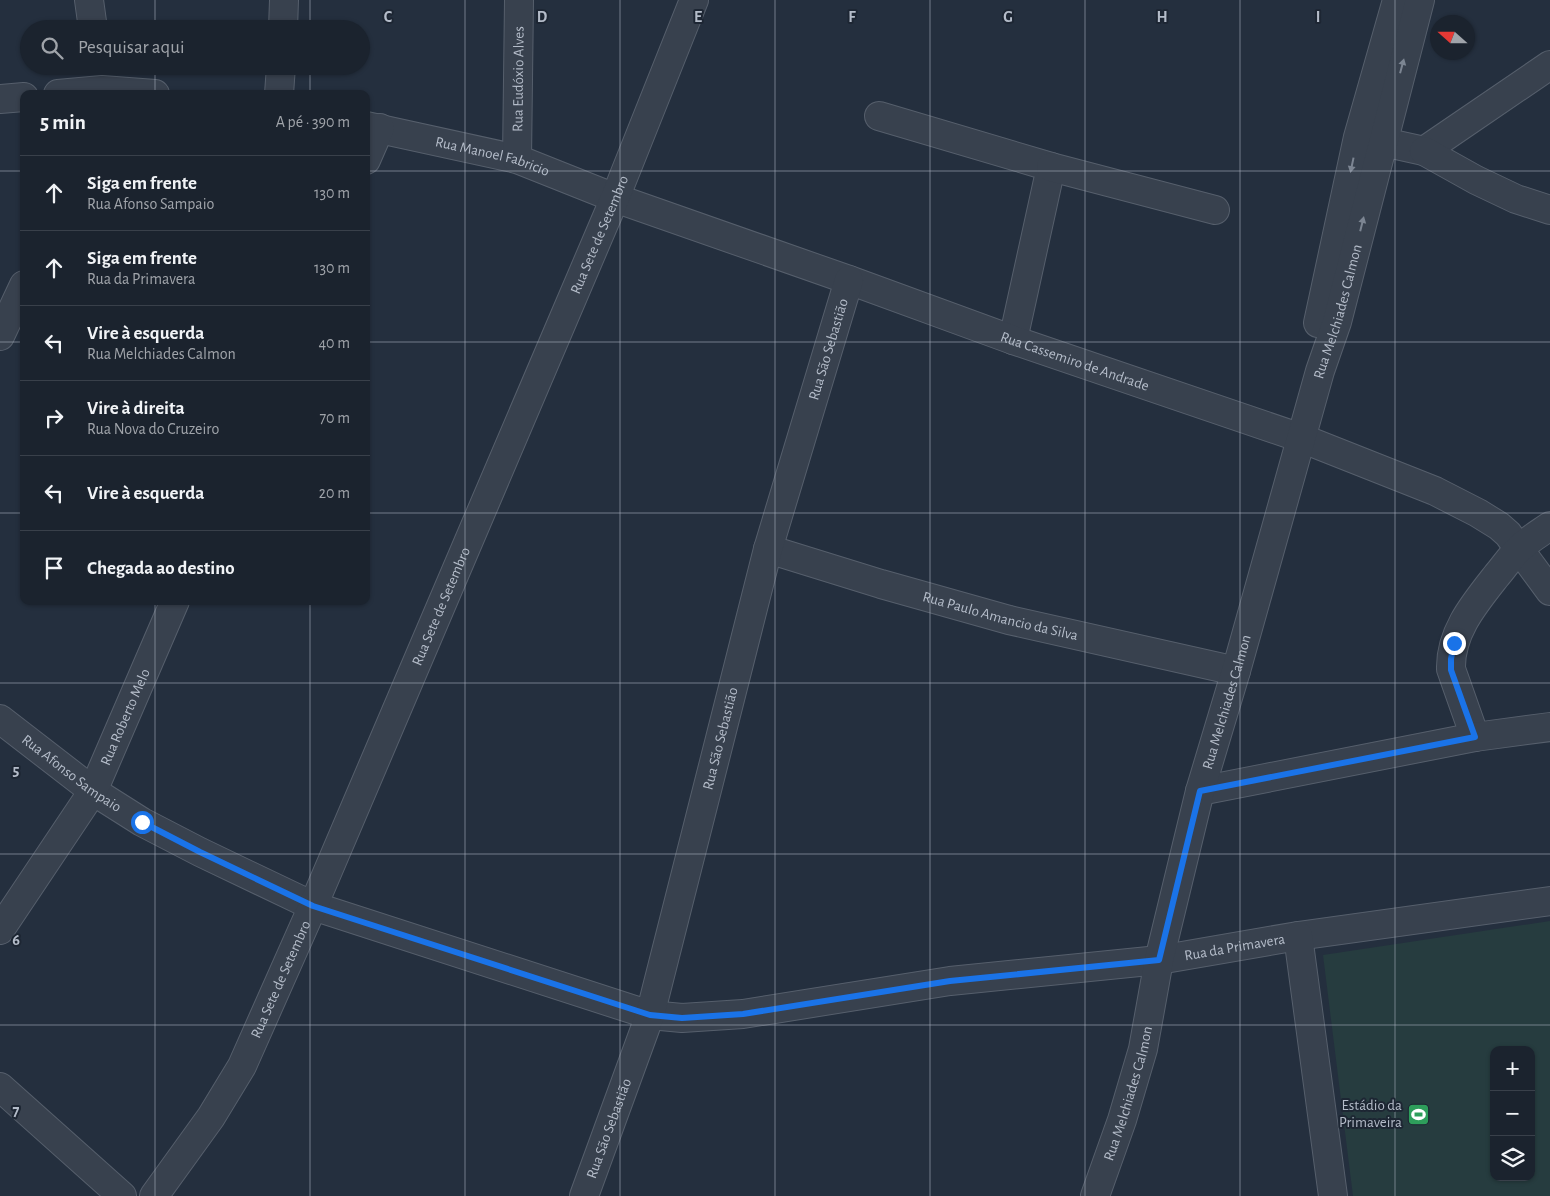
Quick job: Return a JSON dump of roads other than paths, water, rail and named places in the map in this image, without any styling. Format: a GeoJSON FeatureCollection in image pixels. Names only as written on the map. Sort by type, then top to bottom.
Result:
{"type":"FeatureCollection","features":[{"type":"Feature","properties":{"kind":"street"},"geometry":{"type":"LineString","coordinates":[[89,0],[92,20]]}},
{"type":"Feature","properties":{"kind":"street"},"geometry":{"type":"LineString","coordinates":[[283,20],[284,0]]}},
{"type":"Feature","properties":{"kind":"street","name":"Rua Eudóxio Alves"},"geometry":{"type":"LineString","coordinates":[[517,159],[520,0]]}},
{"type":"Feature","properties":{"kind":"street","name":"Rua Sete de Setembro"},"geometry":{"type":"LineString","coordinates":[[154,1196],[211,1117],[242,1066],[313,906],[615,198],[694,0]]}},
{"type":"Feature","properties":{"kind":"street","name":"Rua Melchiades Calmon"},"geometry":{"type":"LineString","coordinates":[[1095,1196],[1122,1120],[1143,1050],[1159,960],[1200,791],[1320,371],[1337,322],[1397,0]]}},
{"type":"Feature","properties":{"kind":"street","name":"Rua Melchiades Calmon"},"geometry":{"type":"LineString","coordinates":[[1370,139],[1420,0]]}},
{"type":"Feature","properties":{"kind":"street"},"geometry":{"type":"LineString","coordinates":[[1424,151],[1550,65]]}},
{"type":"Feature","properties":{"kind":"street"},"geometry":{"type":"LineString","coordinates":[[279,90],[280,75]]}},
{"type":"Feature","properties":{"kind":"street"},"geometry":{"type":"LineString","coordinates":[[74,90],[101,83],[135,90]]}},
{"type":"Feature","properties":{"kind":"street"},"geometry":{"type":"LineString","coordinates":[[0,99],[20,97]]}},
{"type":"Feature","properties":{"kind":"street"},"geometry":{"type":"LineString","coordinates":[[879,116],[1051,168],[1215,210]]}},
{"type":"Feature","properties":{"kind":"street"},"geometry":{"type":"LineString","coordinates":[[370,141],[373,127]]}},
{"type":"Feature","properties":{"kind":"street","name":"Rua Manoel Fabricio"},"geometry":{"type":"LineString","coordinates":[[373,127],[517,159],[615,198]]}},
{"type":"Feature","properties":{"kind":"street"},"geometry":{"type":"LineString","coordinates":[[1370,139],[1424,151],[1476,180],[1516,199],[1550,210]]}},
{"type":"Feature","properties":{"kind":"street"},"geometry":{"type":"LineString","coordinates":[[1013,340],[1051,168]]}},
{"type":"Feature","properties":{"kind":"street","name":"Rua Cassemiro de Andrade"},"geometry":{"type":"LineString","coordinates":[[615,198],[1013,340],[1301,438],[1435,491],[1478,512],[1499,526],[1508,534],[1550,591]]}},
{"type":"Feature","properties":{"kind":"street","name":"Rua São Sebastião"},"geometry":{"type":"LineString","coordinates":[[584,1196],[650,1015],[768,550],[849,280]]}},
{"type":"Feature","properties":{"kind":"street"},"geometry":{"type":"LineString","coordinates":[[0,336],[20,294]]}},
{"type":"Feature","properties":{"kind":"street"},"geometry":{"type":"LineString","coordinates":[[1475,737],[1451,670],[1454,643],[1462,624],[1480,596],[1519,549],[1550,526]]}},
{"type":"Feature","properties":{"kind":"street","name":"Rua Paulo Amancio da Silva"},"geometry":{"type":"LineString","coordinates":[[768,550],[1009,620],[1236,670]]}},
{"type":"Feature","properties":{"kind":"street","name":"Rua Roberto Melo"},"geometry":{"type":"LineString","coordinates":[[0,930],[93,791],[173,605]]}},
{"type":"Feature","properties":{"kind":"street","name":"Rua Afonso Sampaio"},"geometry":{"type":"LineString","coordinates":[[0,719],[93,791],[142,822],[313,906],[650,1015]]}},
{"type":"Feature","properties":{"kind":"street"},"geometry":{"type":"LineString","coordinates":[[1200,791],[1475,737],[1550,727]]}},
{"type":"Feature","properties":{"kind":"street","name":"Rua da Primavera"},"geometry":{"type":"LineString","coordinates":[[650,1015],[682,1018],[743,1014],[950,981],[1159,960],[1298,936],[1550,901]]}},
{"type":"Feature","properties":{"kind":"street"},"geometry":{"type":"LineString","coordinates":[[1298,936],[1333,1196]]}},
{"type":"Feature","properties":{"kind":"street"},"geometry":{"type":"LineString","coordinates":[[0,1087],[122,1196]]}},
{"type":"Feature","properties":{"kind":"place","name":"Estádio da Primaveira"},"geometry":{"type":"Point","coordinates":[1418,1114]}}]}
